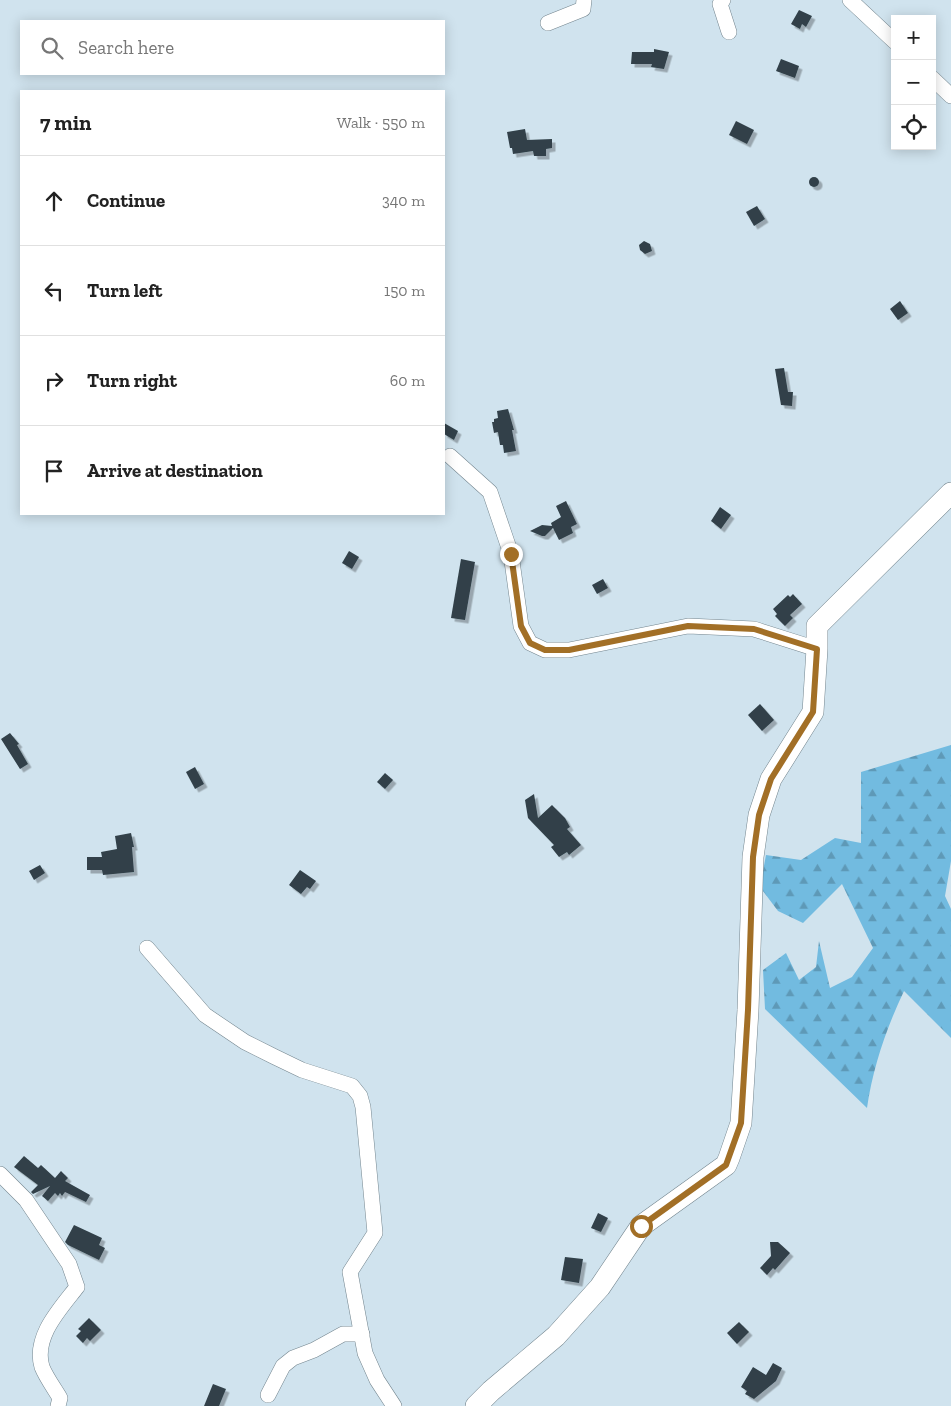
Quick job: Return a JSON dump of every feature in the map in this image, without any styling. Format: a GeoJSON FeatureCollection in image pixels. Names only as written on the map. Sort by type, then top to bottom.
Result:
{"type":"FeatureCollection","features":[{"type":"Feature","properties":{"kind":"street"},"geometry":{"type":"LineString","coordinates":[[548,23],[583,8],[584,0]]}},
{"type":"Feature","properties":{"kind":"street"},"geometry":{"type":"LineString","coordinates":[[722,0],[720,4],[729,32]]}},
{"type":"Feature","properties":{"kind":"street"},"geometry":{"type":"LineString","coordinates":[[850,0],[891,38]]}},
{"type":"Feature","properties":{"kind":"street"},"geometry":{"type":"LineString","coordinates":[[936,82],[951,96]]}},
{"type":"Feature","properties":{"kind":"street"},"geometry":{"type":"LineString","coordinates":[[450,456],[490,492],[511,554],[521,626],[530,643],[545,650],[569,650],[688,626],[754,629],[817,649]]}},
{"type":"Feature","properties":{"kind":"street"},"geometry":{"type":"LineString","coordinates":[[476,1406],[556,1336],[600,1287],[641,1226],[726,1165],[741,1123],[748,1010],[753,857],[759,815],[771,779],[813,712],[817,626],[951,492]]}},
{"type":"Feature","properties":{"kind":"street"},"geometry":{"type":"LineString","coordinates":[[146,948],[205,1015],[252,1046],[302,1070],[352,1086],[360,1096],[363,1108],[375,1233],[350,1272],[365,1353],[373,1371],[394,1406]]}},
{"type":"Feature","properties":{"kind":"street"},"geometry":{"type":"LineString","coordinates":[[0,1174],[26,1200],[69,1264],[77,1287],[54,1317],[40,1346],[42,1367],[60,1398],[58,1406]]}},
{"type":"Feature","properties":{"kind":"street"},"geometry":{"type":"LineString","coordinates":[[268,1395],[282,1366],[293,1358],[320,1347],[343,1334],[362,1334]]}},
{"type":"Feature","properties":{"kind":"green space"},"geometry":{"type":"Polygon","coordinates":[[[951,745],[951,861],[945,896],[951,909],[951,1038],[904,991],[881,1048],[867,1108],[765,1009],[763,970],[786,953],[799,980],[816,967],[819,941],[830,988],[852,977],[873,948],[842,884],[803,923],[778,911],[760,887],[766,855],[801,860],[835,838],[861,843],[861,772],[951,745]]]}},
{"type":"Feature","properties":{"kind":"building"},"geometry":{"type":"Polygon","coordinates":[[[799,10],[812,16],[806,27],[802,24],[800,29],[791,24],[799,10]]]}},
{"type":"Feature","properties":{"kind":"building"},"geometry":{"type":"Polygon","coordinates":[[[654,49],[669,52],[664,69],[651,67],[652,64],[631,64],[632,52],[654,52],[654,49]]]}},
{"type":"Feature","properties":{"kind":"building"},"geometry":{"type":"Polygon","coordinates":[[[781,59],[799,66],[795,78],[776,71],[781,59]]]}},
{"type":"Feature","properties":{"kind":"building"},"geometry":{"type":"Polygon","coordinates":[[[736,121],[754,130],[747,144],[729,135],[736,121]]]}},
{"type":"Feature","properties":{"kind":"building"},"geometry":{"type":"Polygon","coordinates":[[[525,129],[527,140],[552,139],[552,148],[546,149],[546,156],[534,156],[533,151],[513,154],[507,132],[525,129]]]}},
{"type":"Feature","properties":{"kind":"building"},"geometry":{"type":"Polygon","coordinates":[[[814,177],[819,182],[814,187],[809,182],[814,177]]]}},
{"type":"Feature","properties":{"kind":"building"},"geometry":{"type":"Polygon","coordinates":[[[757,206],[765,219],[754,226],[746,212],[757,206]]]}},
{"type":"Feature","properties":{"kind":"building"},"geometry":{"type":"Polygon","coordinates":[[[644,241],[650,244],[652,251],[645,254],[640,250],[639,245],[644,241]]]}},
{"type":"Feature","properties":{"kind":"building"},"geometry":{"type":"Polygon","coordinates":[[[900,301],[908,313],[898,320],[890,309],[900,301]]]}},
{"type":"Feature","properties":{"kind":"building"},"geometry":{"type":"Polygon","coordinates":[[[784,368],[788,392],[793,392],[792,406],[781,405],[775,369],[784,368]]]}},
{"type":"Feature","properties":{"kind":"building"},"geometry":{"type":"Polygon","coordinates":[[[508,409],[514,430],[512,430],[516,451],[504,453],[503,445],[500,445],[498,432],[494,433],[492,422],[498,418],[497,411],[508,409]]]}},
{"type":"Feature","properties":{"kind":"building"},"geometry":{"type":"Polygon","coordinates":[[[445,424],[458,431],[454,440],[445,435],[445,424]]]}},
{"type":"Feature","properties":{"kind":"building"},"geometry":{"type":"Polygon","coordinates":[[[566,501],[577,524],[571,527],[573,533],[559,540],[553,528],[545,536],[530,531],[542,525],[552,526],[551,523],[561,517],[556,506],[566,501]]]}},
{"type":"Feature","properties":{"kind":"building"},"geometry":{"type":"Polygon","coordinates":[[[720,507],[731,515],[721,529],[711,521],[720,507]]]}},
{"type":"Feature","properties":{"kind":"building"},"geometry":{"type":"Polygon","coordinates":[[[349,551],[359,557],[352,569],[342,563],[349,551]]]}},
{"type":"Feature","properties":{"kind":"building"},"geometry":{"type":"Polygon","coordinates":[[[461,559],[475,562],[465,620],[451,618],[461,559]]]}},
{"type":"Feature","properties":{"kind":"building"},"geometry":{"type":"Polygon","coordinates":[[[603,579],[608,588],[597,594],[592,585],[603,579]]]}},
{"type":"Feature","properties":{"kind":"building"},"geometry":{"type":"Polygon","coordinates":[[[793,594],[802,604],[790,615],[793,618],[785,626],[775,616],[777,614],[773,609],[788,595],[790,597],[793,594]]]}},
{"type":"Feature","properties":{"kind":"building"},"geometry":{"type":"Polygon","coordinates":[[[760,704],[774,720],[762,731],[748,715],[760,704]]]}},
{"type":"Feature","properties":{"kind":"building"},"geometry":{"type":"Polygon","coordinates":[[[10,733],[19,744],[17,745],[28,764],[20,769],[1,739],[10,733]]]}},
{"type":"Feature","properties":{"kind":"building"},"geometry":{"type":"Polygon","coordinates":[[[195,767],[204,784],[195,789],[186,772],[195,767]]]}},
{"type":"Feature","properties":{"kind":"building"},"geometry":{"type":"Polygon","coordinates":[[[385,773],[393,780],[385,789],[377,782],[385,773]]]}},
{"type":"Feature","properties":{"kind":"building"},"geometry":{"type":"Polygon","coordinates":[[[534,794],[538,818],[552,805],[565,818],[570,827],[567,829],[581,845],[569,855],[567,852],[559,857],[551,847],[554,845],[528,818],[525,800],[534,794]]]}},
{"type":"Feature","properties":{"kind":"building"},"geometry":{"type":"Polygon","coordinates":[[[131,833],[134,847],[132,847],[134,872],[103,875],[102,870],[87,870],[87,857],[102,857],[101,852],[117,849],[115,836],[131,833]]]}},
{"type":"Feature","properties":{"kind":"building"},"geometry":{"type":"Polygon","coordinates":[[[40,865],[45,873],[34,880],[29,871],[40,865]]]}},
{"type":"Feature","properties":{"kind":"building"},"geometry":{"type":"Polygon","coordinates":[[[300,870],[316,881],[310,889],[307,887],[301,894],[289,885],[300,870]]]}},
{"type":"Feature","properties":{"kind":"building"},"geometry":{"type":"Polygon","coordinates":[[[24,1156],[38,1168],[41,1165],[55,1178],[61,1171],[68,1178],[65,1181],[90,1195],[86,1202],[65,1192],[62,1196],[60,1193],[58,1196],[55,1193],[48,1201],[42,1196],[50,1186],[33,1194],[31,1192],[38,1185],[14,1167],[24,1156]]]}},
{"type":"Feature","properties":{"kind":"building"},"geometry":{"type":"Polygon","coordinates":[[[598,1213],[608,1218],[601,1232],[591,1228],[598,1213]]]}},
{"type":"Feature","properties":{"kind":"building"},"geometry":{"type":"Polygon","coordinates":[[[74,1225],[102,1238],[99,1245],[105,1248],[99,1260],[65,1242],[74,1225]]]}},
{"type":"Feature","properties":{"kind":"building"},"geometry":{"type":"Polygon","coordinates":[[[770,1242],[778,1242],[790,1253],[775,1270],[773,1268],[767,1275],[760,1268],[771,1256],[770,1242]]]}},
{"type":"Feature","properties":{"kind":"building"},"geometry":{"type":"Polygon","coordinates":[[[565,1257],[583,1259],[579,1283],[561,1280],[565,1257]]]}},
{"type":"Feature","properties":{"kind":"building"},"geometry":{"type":"Polygon","coordinates":[[[89,1318],[101,1330],[90,1341],[87,1338],[83,1343],[76,1336],[81,1331],[78,1329],[89,1318]]]}},
{"type":"Feature","properties":{"kind":"building"},"geometry":{"type":"Polygon","coordinates":[[[739,1322],[749,1332],[737,1344],[727,1333],[739,1322]]]}},
{"type":"Feature","properties":{"kind":"building"},"geometry":{"type":"Polygon","coordinates":[[[773,1363],[782,1368],[776,1381],[754,1399],[745,1394],[747,1391],[741,1387],[753,1367],[766,1375],[773,1363]]]}},
{"type":"Feature","properties":{"kind":"building"},"geometry":{"type":"Polygon","coordinates":[[[213,1384],[226,1389],[219,1406],[204,1406],[213,1384]]]}},
{"type":"Feature","properties":{"kind":"route"},"geometry":{"type":"LineString","coordinates":[[511,554],[521,626],[530,643],[545,650],[569,650],[688,626],[754,629],[817,649],[813,712],[771,779],[759,815],[753,857],[748,958],[748,1010],[741,1123],[726,1165],[641,1226]]}}]}
